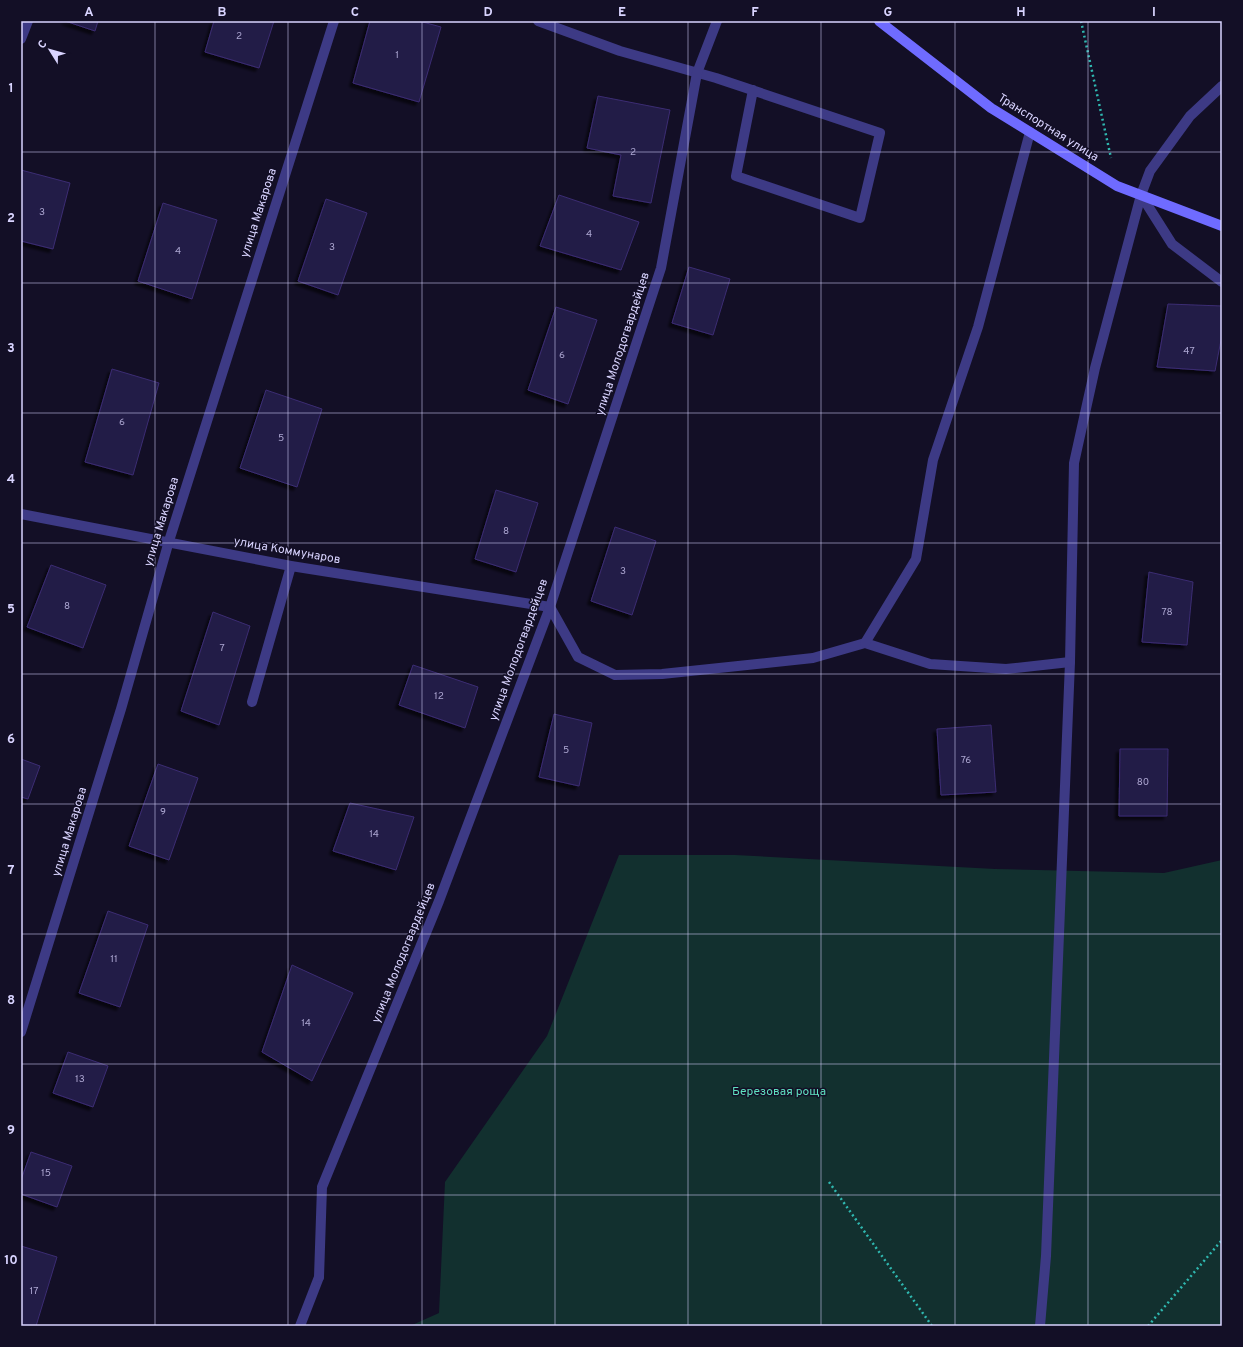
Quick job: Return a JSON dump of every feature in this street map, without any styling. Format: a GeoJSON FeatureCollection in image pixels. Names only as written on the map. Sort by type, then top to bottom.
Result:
{"type":"FeatureCollection","features":[{"type":"Feature","properties":{"kind":"main road","name":"Транспортная улица"},"geometry":{"type":"LineString","coordinates":[[879,21],[991,108],[1117,186],[1222,226]]}},
{"type":"Feature","properties":{"kind":"street"},"geometry":{"type":"LineString","coordinates":[[21,39],[28,21]]}},
{"type":"Feature","properties":{"kind":"street","name":"улица Макарова"},"geometry":{"type":"LineString","coordinates":[[21,1032],[121,709],[169,541],[334,21]]}},
{"type":"Feature","properties":{"kind":"street"},"geometry":{"type":"LineString","coordinates":[[538,21],[620,51],[697,74],[716,78],[754,90],[880,133],[860,218],[736,176],[754,90]]}},
{"type":"Feature","properties":{"kind":"street","name":"улица Молодогвардейцев"},"geometry":{"type":"LineString","coordinates":[[300,1326],[319,1277],[322,1187],[439,901],[550,607],[662,268],[697,74],[716,21]]}},
{"type":"Feature","properties":{"kind":"street"},"geometry":{"type":"LineString","coordinates":[[1040,1326],[1046,1256],[1070,662],[1074,463],[1095,368],[1141,195],[1150,171],[1190,116],[1222,86]]}},
{"type":"Feature","properties":{"kind":"street"},"geometry":{"type":"LineString","coordinates":[[865,642],[916,559],[933,460],[978,327],[1030,132]]}},
{"type":"Feature","properties":{"kind":"street"},"geometry":{"type":"LineString","coordinates":[[1141,195],[1172,244],[1222,282]]}},
{"type":"Feature","properties":{"kind":"street","name":"улица Коммунаров"},"geometry":{"type":"LineString","coordinates":[[21,514],[169,541],[291,566],[550,607]]}},
{"type":"Feature","properties":{"kind":"street"},"geometry":{"type":"LineString","coordinates":[[252,702],[291,566]]}},
{"type":"Feature","properties":{"kind":"street"},"geometry":{"type":"LineString","coordinates":[[550,607],[578,657],[616,675],[662,674],[813,658],[865,642],[930,664],[1006,669],[1070,662]]}},
{"type":"Feature","properties":{"kind":"path"},"geometry":{"type":"LineString","coordinates":[[1081,21],[1117,186]]}},
{"type":"Feature","properties":{"kind":"path"},"geometry":{"type":"LineString","coordinates":[[829,1182],[932,1326]]}},
{"type":"Feature","properties":{"kind":"path"},"geometry":{"type":"LineString","coordinates":[[1148,1326],[1222,1240]]}},
{"type":"Feature","properties":{"kind":"green space","name":"Березовая роща"},"geometry":{"type":"Polygon","coordinates":[[[619,855],[735,855],[995,869],[1164,873],[1222,860],[1222,1326],[410,1326],[439,1313],[445,1182],[547,1036],[619,855]]]}},
{"type":"Feature","properties":{"kind":"building"},"geometry":{"type":"Polygon","coordinates":[[[65,21],[98,21],[95,31],[65,21]]]}},
{"type":"Feature","properties":{"kind":"building"},"geometry":{"type":"Polygon","coordinates":[[[214,21],[274,21],[259,68],[205,52],[214,21]]]}},
{"type":"Feature","properties":{"kind":"building"},"geometry":{"type":"Polygon","coordinates":[[[370,21],[419,21],[441,27],[419,102],[353,83],[370,21]]]}},
{"type":"Feature","properties":{"kind":"building"},"geometry":{"type":"Polygon","coordinates":[[[598,96],[670,110],[651,203],[613,196],[621,155],[587,148],[598,96]]]}},
{"type":"Feature","properties":{"kind":"building"},"geometry":{"type":"Polygon","coordinates":[[[21,170],[70,183],[53,249],[21,241],[21,170]]]}},
{"type":"Feature","properties":{"kind":"building"},"geometry":{"type":"Polygon","coordinates":[[[559,195],[639,222],[621,270],[540,246],[559,195]]]}},
{"type":"Feature","properties":{"kind":"building"},"geometry":{"type":"Polygon","coordinates":[[[326,199],[367,213],[338,295],[298,281],[326,199]]]}},
{"type":"Feature","properties":{"kind":"building"},"geometry":{"type":"Polygon","coordinates":[[[163,203],[217,220],[192,299],[138,281],[163,203]]]}},
{"type":"Feature","properties":{"kind":"building"},"geometry":{"type":"Polygon","coordinates":[[[689,267],[730,279],[713,335],[672,323],[689,267]]]}},
{"type":"Feature","properties":{"kind":"building"},"geometry":{"type":"Polygon","coordinates":[[[1168,304],[1222,306],[1222,335],[1215,371],[1157,367],[1168,304]]]}},
{"type":"Feature","properties":{"kind":"building"},"geometry":{"type":"Polygon","coordinates":[[[556,307],[597,320],[568,404],[528,390],[556,307]]]}},
{"type":"Feature","properties":{"kind":"building"},"geometry":{"type":"Polygon","coordinates":[[[112,369],[159,383],[133,475],[85,462],[112,369]]]}},
{"type":"Feature","properties":{"kind":"building"},"geometry":{"type":"Polygon","coordinates":[[[266,390],[322,409],[297,487],[240,468],[266,390]]]}},
{"type":"Feature","properties":{"kind":"building"},"geometry":{"type":"Polygon","coordinates":[[[496,490],[538,503],[516,572],[475,559],[496,490]]]}},
{"type":"Feature","properties":{"kind":"building"},"geometry":{"type":"Polygon","coordinates":[[[615,527],[656,541],[632,615],[591,601],[615,527]]]}},
{"type":"Feature","properties":{"kind":"building"},"geometry":{"type":"Polygon","coordinates":[[[51,565],[106,585],[83,648],[27,627],[51,565]]]}},
{"type":"Feature","properties":{"kind":"building"},"geometry":{"type":"Polygon","coordinates":[[[1149,572],[1193,582],[1187,645],[1142,642],[1149,572]]]}},
{"type":"Feature","properties":{"kind":"building"},"geometry":{"type":"Polygon","coordinates":[[[213,612],[250,626],[219,725],[181,711],[213,612]]]}},
{"type":"Feature","properties":{"kind":"building"},"geometry":{"type":"Polygon","coordinates":[[[413,665],[478,687],[465,728],[399,705],[413,665]]]}},
{"type":"Feature","properties":{"kind":"building"},"geometry":{"type":"Polygon","coordinates":[[[554,714],[592,723],[579,786],[539,777],[554,714]]]}},
{"type":"Feature","properties":{"kind":"building"},"geometry":{"type":"Polygon","coordinates":[[[991,725],[996,792],[941,795],[937,729],[991,725]]]}},
{"type":"Feature","properties":{"kind":"building"},"geometry":{"type":"Polygon","coordinates":[[[1120,749],[1168,749],[1167,816],[1119,816],[1120,749]]]}},
{"type":"Feature","properties":{"kind":"building"},"geometry":{"type":"Polygon","coordinates":[[[21,759],[40,766],[28,799],[21,797],[21,759]]]}},
{"type":"Feature","properties":{"kind":"building"},"geometry":{"type":"Polygon","coordinates":[[[158,764],[198,778],[169,860],[129,846],[158,764]]]}},
{"type":"Feature","properties":{"kind":"building"},"geometry":{"type":"Polygon","coordinates":[[[350,803],[414,817],[396,870],[333,851],[350,803]]]}},
{"type":"Feature","properties":{"kind":"building"},"geometry":{"type":"Polygon","coordinates":[[[108,911],[148,925],[120,1007],[79,993],[108,911]]]}},
{"type":"Feature","properties":{"kind":"building"},"geometry":{"type":"Polygon","coordinates":[[[292,965],[353,993],[312,1081],[262,1052],[292,965]]]}},
{"type":"Feature","properties":{"kind":"building"},"geometry":{"type":"Polygon","coordinates":[[[68,1052],[108,1066],[93,1107],[53,1093],[68,1052]]]}},
{"type":"Feature","properties":{"kind":"building"},"geometry":{"type":"Polygon","coordinates":[[[31,1152],[72,1166],[57,1207],[21,1194],[21,1180],[31,1152]]]}},
{"type":"Feature","properties":{"kind":"building"},"geometry":{"type":"Polygon","coordinates":[[[21,1246],[57,1257],[36,1326],[21,1326],[21,1246]]]}}]}
